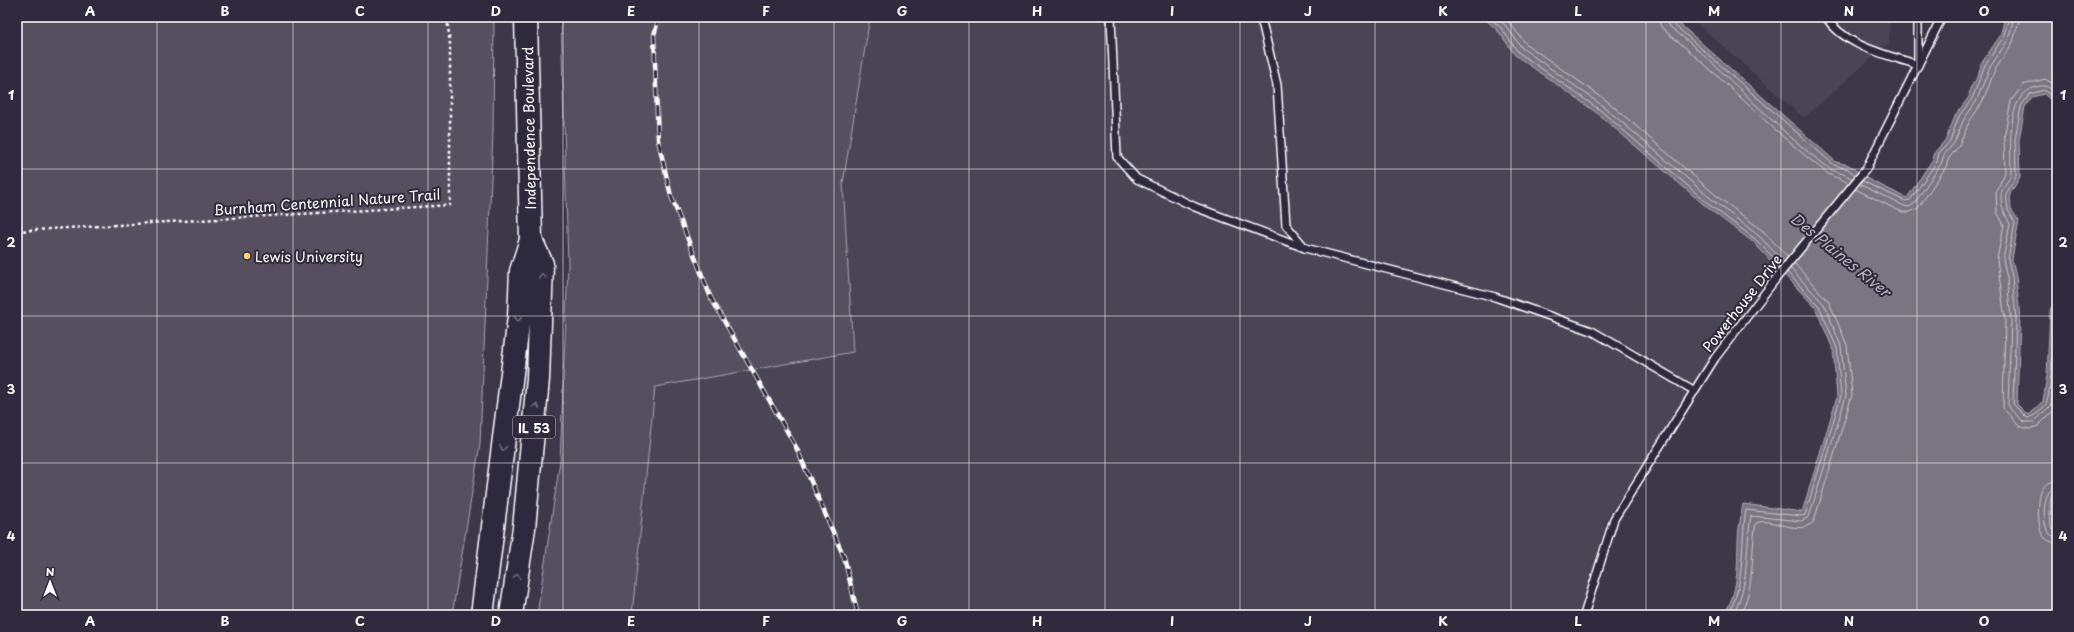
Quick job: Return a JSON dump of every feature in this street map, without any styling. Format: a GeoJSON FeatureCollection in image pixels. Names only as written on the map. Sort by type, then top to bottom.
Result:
{"type":"FeatureCollection","features":[{"type":"Feature","properties":{"kind":"main road","name":"Independence Boulevard"},"geometry":{"type":"LineString","coordinates":[[482,615],[519,317],[521,271],[531,240],[526,17]]}},
{"type":"Feature","properties":{"kind":"main road","name":"Independence Boulevard"},"geometry":{"type":"LineString","coordinates":[[511,615],[527,505],[541,333],[542,264],[531,240]]}},
{"type":"Feature","properties":{"kind":"lane"},"geometry":{"type":"LineString","coordinates":[[1111,17],[1117,157],[1137,179],[1195,207],[1305,248],[1495,297],[1592,331],[1695,391]]}},
{"type":"Feature","properties":{"kind":"lane"},"geometry":{"type":"LineString","coordinates":[[1260,17],[1277,84],[1286,225],[1305,248]]}},
{"type":"Feature","properties":{"kind":"lane"},"geometry":{"type":"LineString","coordinates":[[1826,17],[1834,28],[1854,42],[1918,65],[1918,17]]}},
{"type":"Feature","properties":{"kind":"lane","name":"Powerhouse Drive"},"geometry":{"type":"LineString","coordinates":[[1584,615],[1614,519],[1715,358],[1778,276],[1866,169],[1942,17]]}},
{"type":"Feature","properties":{"kind":"path","name":"Burnham Centennial Nature Trail"},"geometry":{"type":"LineString","coordinates":[[17,232],[450,205],[450,44],[447,17]]}},
{"type":"Feature","properties":{"kind":"shaded area","name":"Lewis University"},"geometry":{"type":"Polygon","coordinates":[[[17,17],[494,17],[493,133],[480,444],[452,615],[17,615],[17,17]]]}},
{"type":"Feature","properties":{"kind":"shaded area"},"geometry":{"type":"Polygon","coordinates":[[[561,17],[870,17],[843,183],[853,352],[655,387],[632,615],[537,615],[560,461],[568,265],[561,17]]]}},
{"type":"Feature","properties":{"kind":"shaded area"},"geometry":{"type":"Polygon","coordinates":[[[870,17],[1483,17],[1499,32],[1515,55],[1597,113],[1709,209],[1753,242],[1774,264],[1607,518],[1581,615],[632,615],[655,387],[853,352],[843,183],[870,17]]]}},
{"type":"Feature","properties":{"kind":"shaded area"},"geometry":{"type":"Polygon","coordinates":[[[1690,17],[1890,17],[1889,43],[1804,118],[1690,17]]]}},
{"type":"Feature","properties":{"kind":"water","name":"Des Plaines River"},"geometry":{"type":"Polygon","coordinates":[[[1483,17],[1672,17],[1836,162],[1849,165],[1866,178],[1907,198],[1933,159],[1935,152],[1946,139],[1956,114],[1969,97],[1970,88],[1978,77],[1981,64],[2000,36],[2006,17],[2057,17],[2057,140],[2053,102],[2044,94],[2032,97],[2025,107],[2019,140],[2020,177],[2010,194],[2011,209],[2019,221],[2012,259],[2016,276],[2020,319],[2017,404],[2028,415],[2043,401],[2047,376],[2050,310],[2057,297],[2057,475],[2054,509],[2057,558],[2057,615],[1723,615],[1735,589],[1738,532],[1743,504],[1802,512],[1837,397],[1833,349],[1815,307],[1753,242],[1709,209],[1597,113],[1515,55],[1499,32],[1483,17]]]}},
{"type":"Feature","properties":{"kind":"railway"},"geometry":{"type":"LineString","coordinates":[[659,17],[654,35],[658,140],[671,196],[711,298],[796,447],[844,557],[858,615]]}},
{"type":"Feature","properties":{"kind":"place","name":"Lewis University"},"geometry":{"type":"Point","coordinates":[247,256]}}]}
